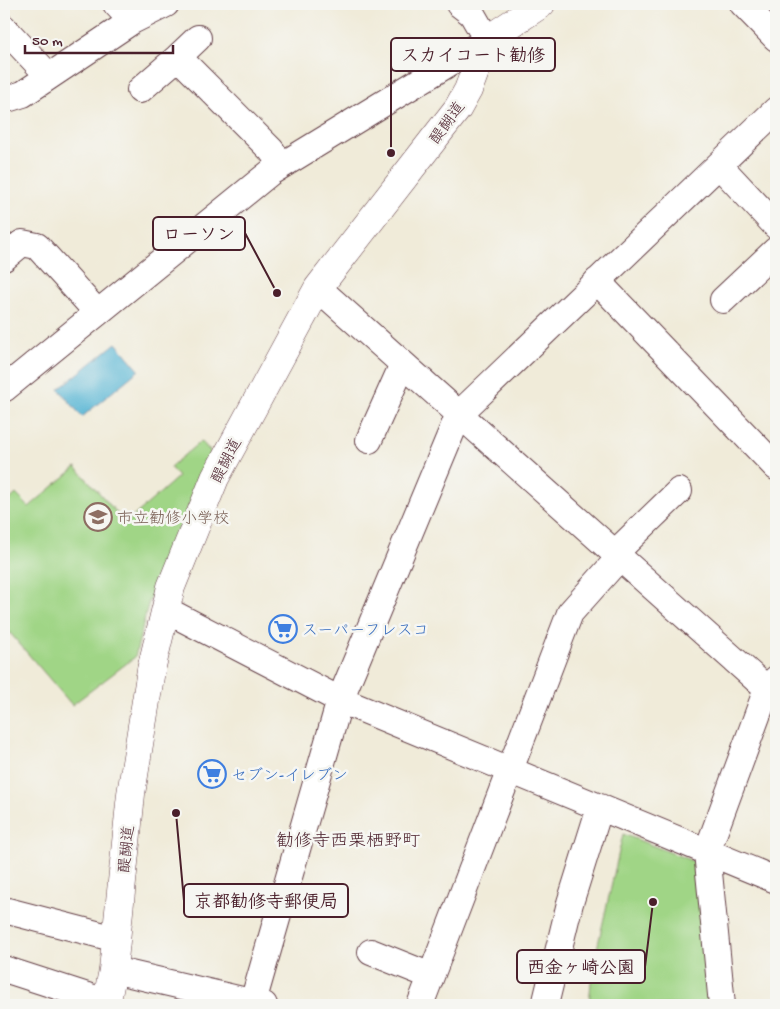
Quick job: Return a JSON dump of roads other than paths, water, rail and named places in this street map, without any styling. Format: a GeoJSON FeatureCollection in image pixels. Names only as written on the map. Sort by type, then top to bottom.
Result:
{"type":"FeatureCollection","features":[{"type":"Feature","properties":{"kind":"main road"},"geometry":{"type":"LineString","coordinates":[[487,40],[541,4]]}},
{"type":"Feature","properties":{"kind":"main road","name":"醍醐道"},"geometry":{"type":"LineString","coordinates":[[106,1004],[113,970],[131,794],[151,670],[171,587],[215,478],[318,288],[458,108],[468,90],[487,40]]}},
{"type":"Feature","properties":{"kind":"street"},"geometry":{"type":"LineString","coordinates":[[4,100],[23,94],[49,76],[124,13],[166,4]]}},
{"type":"Feature","properties":{"kind":"street"},"geometry":{"type":"LineString","coordinates":[[4,389],[270,172],[487,40],[472,14],[459,4]]}},
{"type":"Feature","properties":{"kind":"street"},"geometry":{"type":"LineString","coordinates":[[743,4],[776,38]]}},
{"type":"Feature","properties":{"kind":"street"},"geometry":{"type":"LineString","coordinates":[[4,28],[49,76]]}},
{"type":"Feature","properties":{"kind":"street"},"geometry":{"type":"LineString","coordinates":[[140,90],[198,38]]}},
{"type":"Feature","properties":{"kind":"street"},"geometry":{"type":"LineString","coordinates":[[178,57],[271,150],[282,166]]}},
{"type":"Feature","properties":{"kind":"street"},"geometry":{"type":"LineString","coordinates":[[113,970],[259,1003],[340,700],[458,414],[776,110]]}},
{"type":"Feature","properties":{"kind":"street"},"geometry":{"type":"LineString","coordinates":[[718,165],[776,226]]}},
{"type":"Feature","properties":{"kind":"street"},"geometry":{"type":"LineString","coordinates":[[4,258],[22,243],[36,246],[97,312]]}},
{"type":"Feature","properties":{"kind":"street"},"geometry":{"type":"LineString","coordinates":[[723,300],[776,250]]}},
{"type":"Feature","properties":{"kind":"street"},"geometry":{"type":"LineString","coordinates":[[597,281],[776,467]]}},
{"type":"Feature","properties":{"kind":"street"},"geometry":{"type":"LineString","coordinates":[[318,288],[617,555],[771,684],[766,723],[707,852],[722,1005]]}},
{"type":"Feature","properties":{"kind":"street"},"geometry":{"type":"LineString","coordinates":[[369,440],[403,364]]}},
{"type":"Feature","properties":{"kind":"street"},"geometry":{"type":"LineString","coordinates":[[420,1005],[570,613],[617,555],[679,491]]}},
{"type":"Feature","properties":{"kind":"street"},"geometry":{"type":"LineString","coordinates":[[166,610],[340,700],[776,880]]}},
{"type":"Feature","properties":{"kind":"street"},"geometry":{"type":"LineString","coordinates":[[545,1005],[570,903],[600,807]]}},
{"type":"Feature","properties":{"kind":"street"},"geometry":{"type":"LineString","coordinates":[[4,910],[116,939]]}},
{"type":"Feature","properties":{"kind":"street"},"geometry":{"type":"LineString","coordinates":[[371,952],[431,976]]}},
{"type":"Feature","properties":{"kind":"street"},"geometry":{"type":"LineString","coordinates":[[4,969],[106,1004]]}},
{"type":"Feature","properties":{"kind":"water"},"geometry":{"type":"Polygon","coordinates":[[[116,343],[139,370],[82,417],[59,389],[116,343]]]}},
{"type":"Feature","properties":{"kind":"place","name":"スカイコート勧修"},"geometry":{"type":"Point","coordinates":[391,153]}},
{"type":"Feature","properties":{"kind":"place","name":"ローソン"},"geometry":{"type":"Point","coordinates":[277,293]}},
{"type":"Feature","properties":{"kind":"place","name":"市立勧修小学校"},"geometry":{"type":"Point","coordinates":[98,517]}},
{"type":"Feature","properties":{"kind":"place","name":"スーパーフレスコ"},"geometry":{"type":"Point","coordinates":[283,629]}},
{"type":"Feature","properties":{"kind":"place","name":"セブン-イレブン"},"geometry":{"type":"Point","coordinates":[212,774]}},
{"type":"Feature","properties":{"kind":"place","name":"京都勧修寺郵便局"},"geometry":{"type":"Point","coordinates":[176,813]}},
{"type":"Feature","properties":{"kind":"place","name":"西金ヶ崎公園"},"geometry":{"type":"Point","coordinates":[653,902]}},
{"type":"Feature","properties":{"kind":"district","name":"勧修寺西栗栖野町"},"geometry":{"type":"Point","coordinates":[348,840]}}]}
